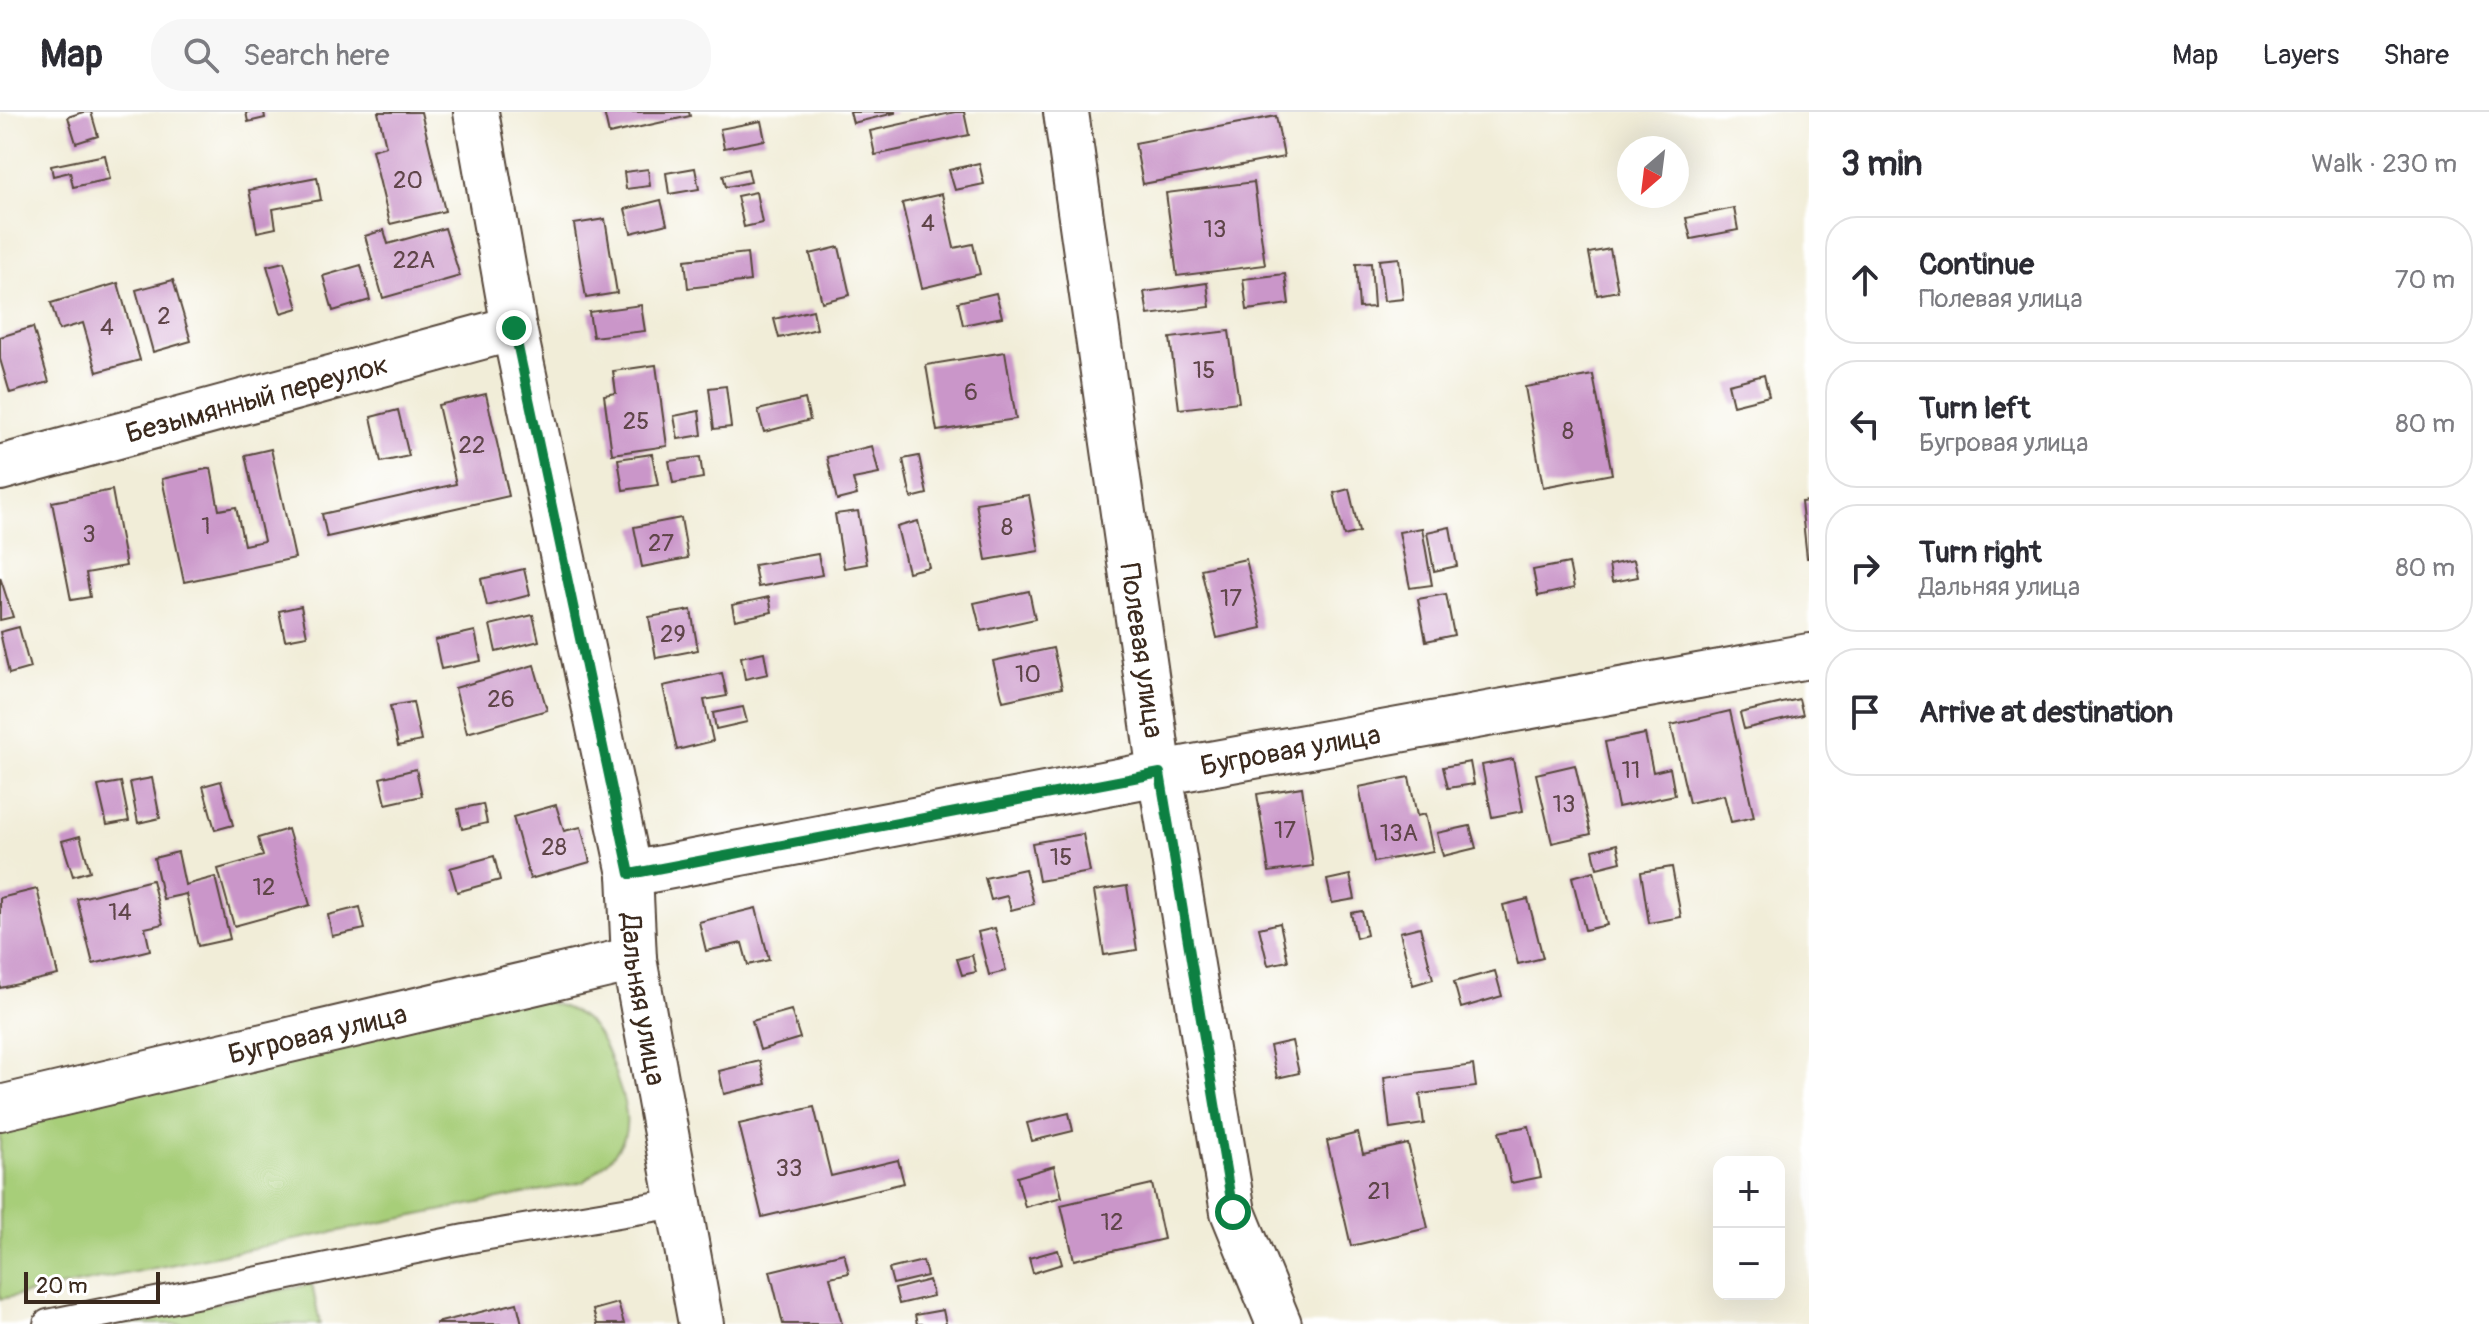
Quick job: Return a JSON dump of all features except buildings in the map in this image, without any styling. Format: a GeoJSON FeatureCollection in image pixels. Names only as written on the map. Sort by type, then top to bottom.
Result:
{"type":"FeatureCollection","features":[{"type":"Feature","properties":{"kind":"street","name":"Дальняя улица"},"geometry":{"type":"LineString","coordinates":[[476,112],[514,328],[630,874],[634,959],[701,1324]]}},
{"type":"Feature","properties":{"kind":"street","name":"Полевая улица"},"geometry":{"type":"LineString","coordinates":[[1066,112],[1160,773],[1233,1212],[1279,1324]]}},
{"type":"Feature","properties":{"kind":"street","name":"Безымянный переулок"},"geometry":{"type":"LineString","coordinates":[[0,468],[514,328]]}},
{"type":"Feature","properties":{"kind":"street","name":"Бугровая улица"},"geometry":{"type":"LineString","coordinates":[[630,874],[1160,773],[1809,656]]}},
{"type":"Feature","properties":{"kind":"street","name":"Бугровая улица"},"geometry":{"type":"LineString","coordinates":[[0,1108],[634,959]]}},
{"type":"Feature","properties":{"kind":"lane"},"geometry":{"type":"LineString","coordinates":[[48,1324],[465,1239],[677,1203]]}},
{"type":"Feature","properties":{"kind":"green space"},"geometry":{"type":"Polygon","coordinates":[[[521,998],[543,1001],[576,1013],[597,1032],[611,1062],[624,1103],[626,1130],[612,1157],[583,1182],[0,1299],[0,1113],[521,998]]]}},
{"type":"Feature","properties":{"kind":"green space"},"geometry":{"type":"Polygon","coordinates":[[[312,1284],[320,1324],[111,1324],[312,1284]]]}},
{"type":"Feature","properties":{"kind":"route"},"geometry":{"type":"LineString","coordinates":[[514,328],[630,874],[1160,773],[1233,1212]]}}]}
